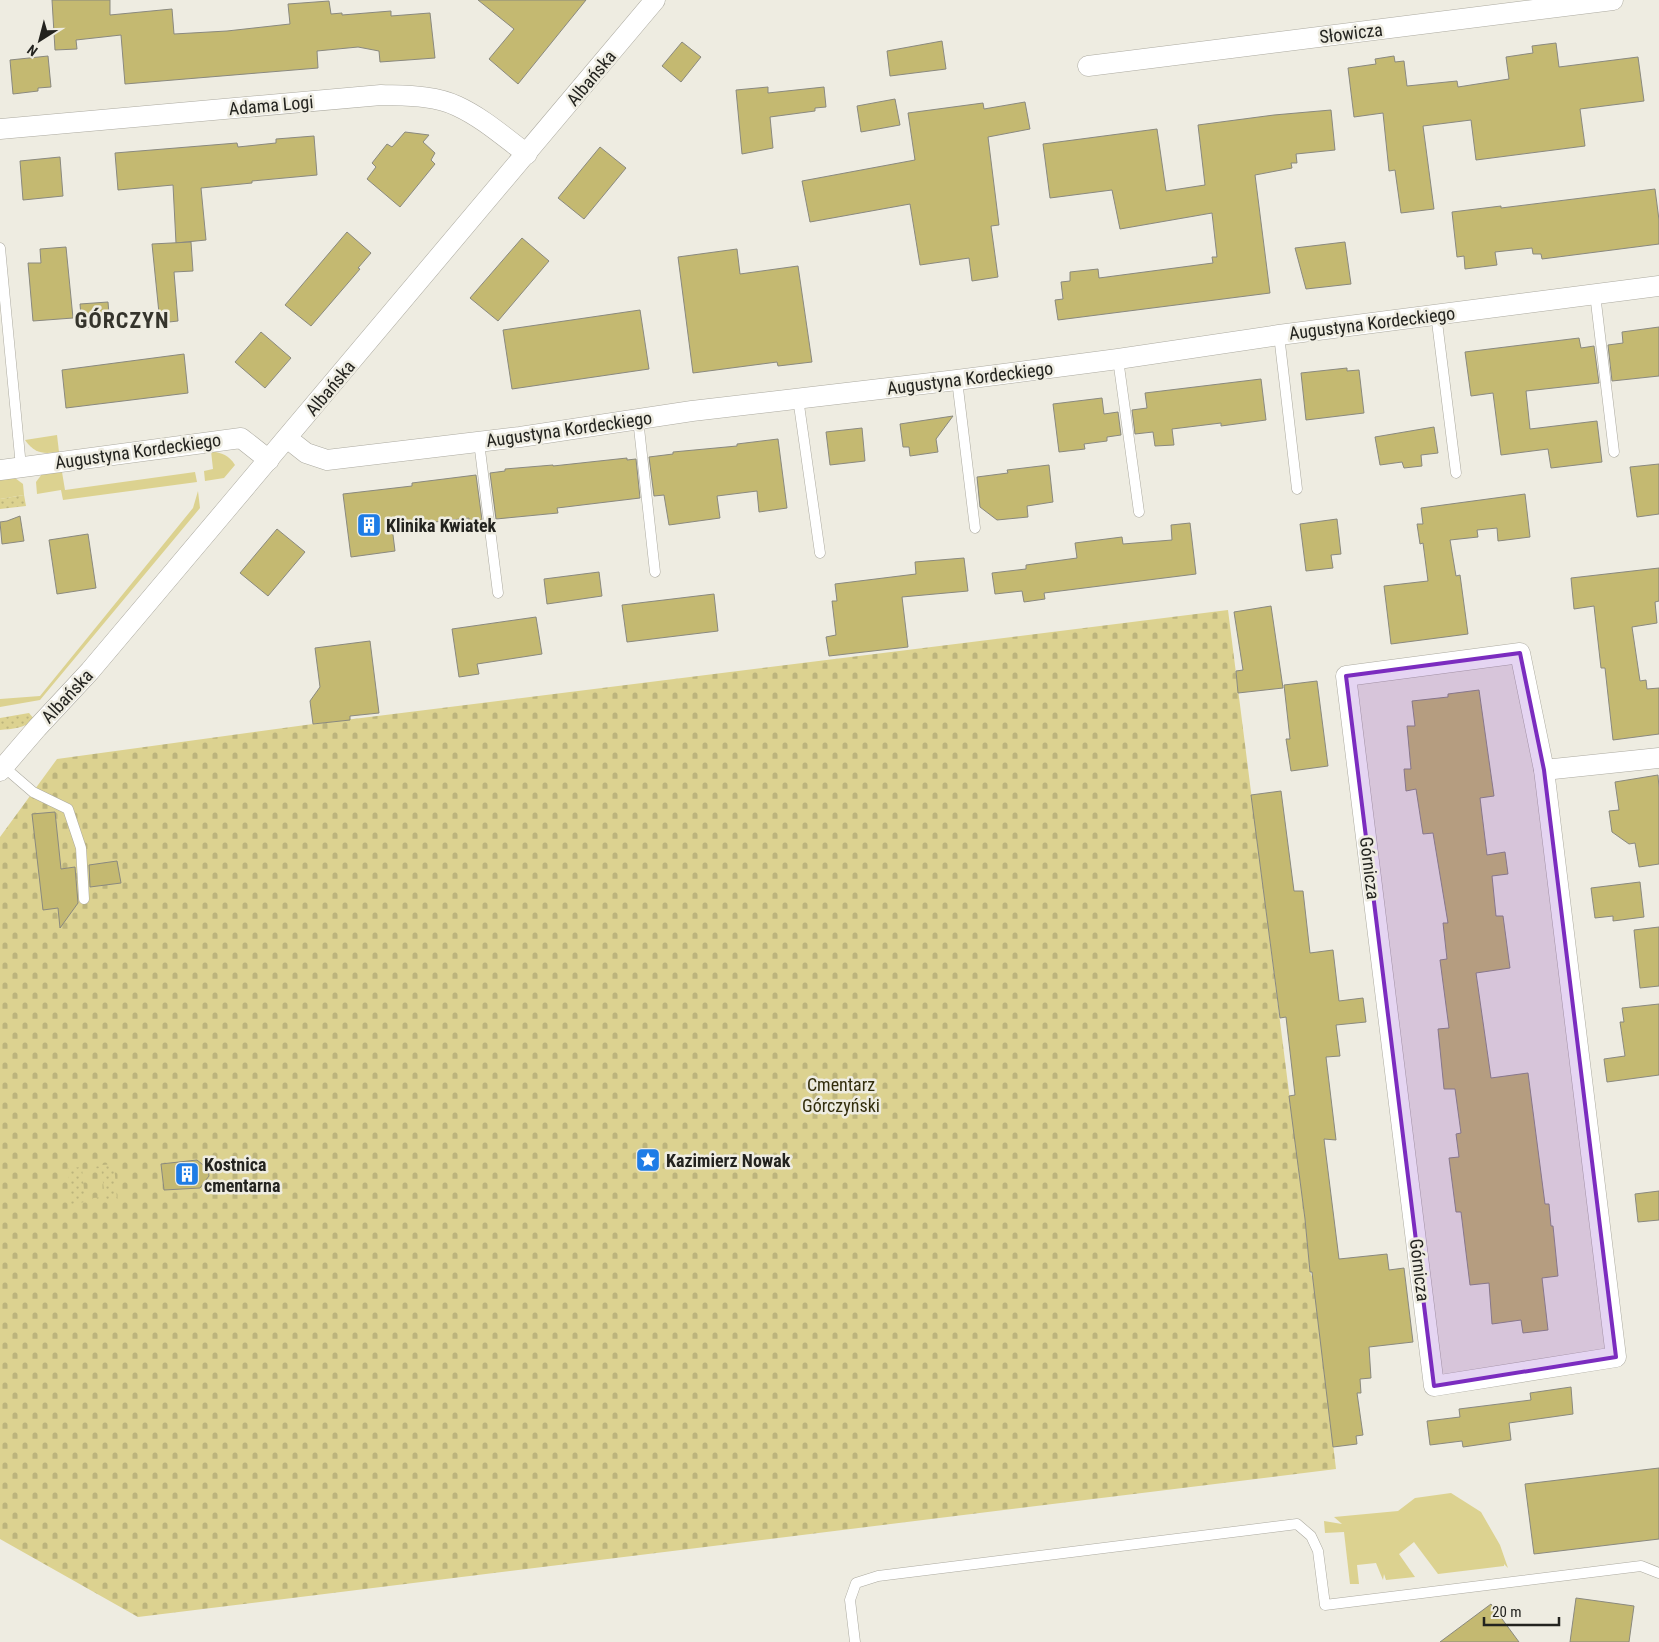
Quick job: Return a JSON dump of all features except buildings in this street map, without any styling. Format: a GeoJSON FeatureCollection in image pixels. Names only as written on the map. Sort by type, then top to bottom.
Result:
{"type":"FeatureCollection","features":[{"type":"Feature","properties":{"kind":"street","name":"Albańska"},"geometry":{"type":"LineString","coordinates":[[2,769],[90,671],[655,0]]}},
{"type":"Feature","properties":{"kind":"street","name":"Słowicza"},"geometry":{"type":"LineString","coordinates":[[1088,66],[1613,0]]}},
{"type":"Feature","properties":{"kind":"street","name":"Adama Logi"},"geometry":{"type":"LineString","coordinates":[[0,129],[381,95],[408,96],[433,98],[456,105],[480,119],[527,154]]}},
{"type":"Feature","properties":{"kind":"street","name":"Augustyna Kordeckiego"},"geometry":{"type":"LineString","coordinates":[[287,438],[306,453],[327,460],[520,437],[798,398],[1118,359],[1280,335],[1659,286]]}},
{"type":"Feature","properties":{"kind":"street","name":"Augustyna Kordeckiego"},"geometry":{"type":"LineString","coordinates":[[0,470],[241,438],[269,460]]}},
{"type":"Feature","properties":{"kind":"street","name":"Górnicza"},"geometry":{"type":"LineString","coordinates":[[1520,653],[1544,770],[1616,1357],[1434,1386],[1346,676],[1520,653]]}},
{"type":"Feature","properties":{"kind":"street"},"geometry":{"type":"LineString","coordinates":[[1544,770],[1659,758]]}},
{"type":"Feature","properties":{"kind":"lane"},"geometry":{"type":"LineString","coordinates":[[0,248],[21,467]]}},
{"type":"Feature","properties":{"kind":"lane"},"geometry":{"type":"LineString","coordinates":[[1595,294],[1614,452]]}},
{"type":"Feature","properties":{"kind":"lane"},"geometry":{"type":"LineString","coordinates":[[1436,314],[1456,473]]}},
{"type":"Feature","properties":{"kind":"lane"},"geometry":{"type":"LineString","coordinates":[[1280,335],[1297,490]]}},
{"type":"Feature","properties":{"kind":"lane"},"geometry":{"type":"LineString","coordinates":[[1118,359],[1139,512]]}},
{"type":"Feature","properties":{"kind":"lane"},"geometry":{"type":"LineString","coordinates":[[957,380],[975,528]]}},
{"type":"Feature","properties":{"kind":"lane"},"geometry":{"type":"LineString","coordinates":[[798,398],[820,553]]}},
{"type":"Feature","properties":{"kind":"lane"},"geometry":{"type":"LineString","coordinates":[[638,419],[656,572]]}},
{"type":"Feature","properties":{"kind":"lane"},"geometry":{"type":"LineString","coordinates":[[479,442],[498,593]]}},
{"type":"Feature","properties":{"kind":"lane"},"geometry":{"type":"LineString","coordinates":[[2,769],[33,792],[68,810],[81,848],[84,899]]}},
{"type":"Feature","properties":{"kind":"lane"},"geometry":{"type":"LineString","coordinates":[[855,1642],[850,1600],[856,1583],[878,1576],[1297,1524],[1311,1536],[1318,1551],[1325,1605],[1641,1566],[1659,1573]]}},
{"type":"Feature","properties":{"kind":"highlighted area"},"geometry":{"type":"Polygon","coordinates":[[[1520,653],[1544,770],[1616,1357],[1434,1386],[1346,676],[1520,653]]]}},
{"type":"Feature","properties":{"kind":"green space"},"geometry":{"type":"Polygon","coordinates":[[[57,435],[59,452],[40,452],[32,448],[25,440],[57,435]]]}},
{"type":"Feature","properties":{"kind":"green space"},"geometry":{"type":"Polygon","coordinates":[[[211,451],[225,455],[235,465],[224,478],[205,481],[204,471],[213,469],[211,451]]]}},
{"type":"Feature","properties":{"kind":"green space"},"geometry":{"type":"Polygon","coordinates":[[[62,472],[65,490],[195,472],[197,482],[63,500],[61,490],[37,494],[36,482],[42,474],[62,472]]]}},
{"type":"Feature","properties":{"kind":"green space"},"geometry":{"type":"Polygon","coordinates":[[[15,478],[23,484],[24,495],[0,499],[0,480],[15,478]]]}},
{"type":"Feature","properties":{"kind":"green space"},"geometry":{"type":"Polygon","coordinates":[[[198,491],[200,508],[40,700],[0,707],[0,699],[40,696],[193,508],[198,491]]]}},
{"type":"Feature","properties":{"kind":"green space"},"geometry":{"type":"Polygon","coordinates":[[[24,495],[26,506],[0,509],[0,499],[24,495]]]}},
{"type":"Feature","properties":{"kind":"green space","name":"Cmentarz Górczyński"},"geometry":{"type":"Polygon","coordinates":[[[1228,610],[1336,1469],[138,1617],[0,1539],[0,837],[57,759],[313,724],[1228,610]]]}},
{"type":"Feature","properties":{"kind":"green space"},"geometry":{"type":"Polygon","coordinates":[[[29,713],[35,720],[18,728],[0,730],[0,718],[29,713]]]}},
{"type":"Feature","properties":{"kind":"green space"},"geometry":{"type":"Polygon","coordinates":[[[114,1164],[117,1199],[94,1201],[93,1198],[105,1197],[101,1168],[90,1169],[90,1166],[114,1164]]]}},
{"type":"Feature","properties":{"kind":"green space"},"geometry":{"type":"Polygon","coordinates":[[[82,1167],[85,1202],[71,1204],[68,1168],[82,1167]]]}},
{"type":"Feature","properties":{"kind":"green space"},"geometry":{"type":"Polygon","coordinates":[[[1451,1493],[1481,1512],[1500,1545],[1508,1568],[1504,1564],[1504,1566],[1438,1574],[1414,1542],[1399,1554],[1415,1577],[1386,1580],[1384,1574],[1383,1580],[1376,1563],[1357,1565],[1359,1584],[1350,1584],[1344,1532],[1325,1533],[1324,1521],[1342,1524],[1334,1517],[1398,1511],[1415,1498],[1451,1493]]]}},
{"type":"Feature","properties":{"kind":"place","name":"Klinika Kwiatek"},"geometry":{"type":"Point","coordinates":[369,525]}},
{"type":"Feature","properties":{"kind":"place","name":"Kazimierz Nowak"},"geometry":{"type":"Point","coordinates":[648,1160]}},
{"type":"Feature","properties":{"kind":"place","name":"Kostnica cmentarna"},"geometry":{"type":"Point","coordinates":[187,1174]}},
{"type":"Feature","properties":{"kind":"district","name":"GÓRCZYN"},"geometry":{"type":"Point","coordinates":[122,320]}}]}
